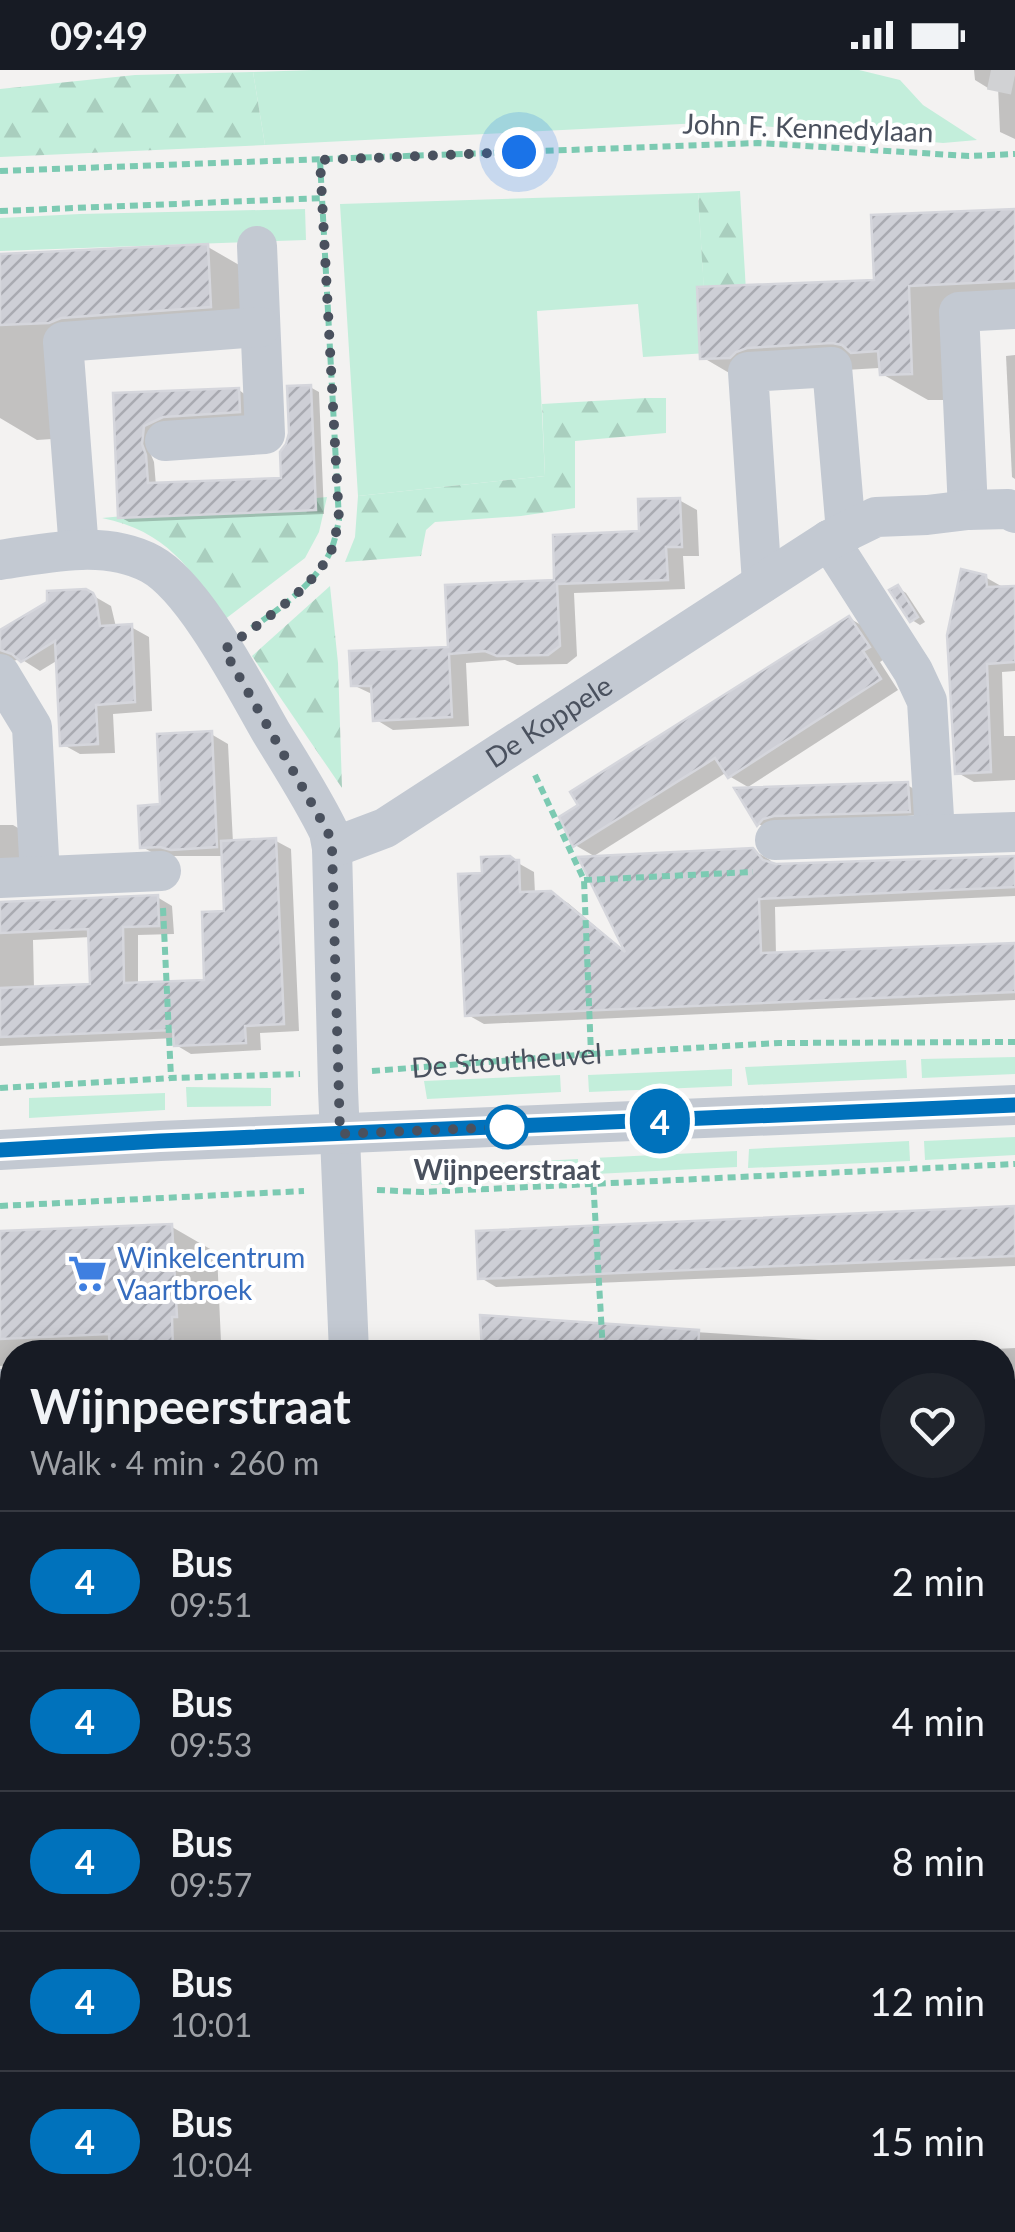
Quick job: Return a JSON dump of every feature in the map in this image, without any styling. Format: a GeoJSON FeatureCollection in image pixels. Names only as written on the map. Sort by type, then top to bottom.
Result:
{"type":"FeatureCollection","features":[{"type":"Feature","properties":{"kind":"street"},"geometry":{"type":"LineString","coordinates":[[164,441],[265,434],[257,246]]}},
{"type":"Feature","properties":{"kind":"street"},"geometry":{"type":"LineString","coordinates":[[968,510],[958,312],[1015,309]]}},
{"type":"Feature","properties":{"kind":"street"},"geometry":{"type":"LineString","coordinates":[[78,550],[63,342],[260,327]]}},
{"type":"Feature","properties":{"kind":"street"},"geometry":{"type":"LineString","coordinates":[[762,584],[748,372],[832,367],[837,536],[928,701],[935,834]]}},
{"type":"Feature","properties":{"kind":"street","name":"De Koppele"},"geometry":{"type":"LineString","coordinates":[[332,848],[385,828],[837,536],[876,517],[968,510],[1008,509],[1015,513]]}},
{"type":"Feature","properties":{"kind":"street"},"geometry":{"type":"LineString","coordinates":[[0,560],[78,550],[112,551],[151,564],[180,586],[224,650],[322,818],[332,848],[348,1340]]}},
{"type":"Feature","properties":{"kind":"street"},"geometry":{"type":"LineString","coordinates":[[0,674],[32,727],[40,876]]}},
{"type":"Feature","properties":{"kind":"street"},"geometry":{"type":"LineString","coordinates":[[775,840],[1015,832]]}},
{"type":"Feature","properties":{"kind":"street"},"geometry":{"type":"LineString","coordinates":[[0,878],[161,871]]}},
{"type":"Feature","properties":{"kind":"street"},"geometry":{"type":"LineString","coordinates":[[0,1150],[1015,1105]]}},
{"type":"Feature","properties":{"kind":"path","name":"John F. Kennedylaan"},"geometry":{"type":"LineString","coordinates":[[0,172],[758,143],[969,156],[1015,154]]}},
{"type":"Feature","properties":{"kind":"path"},"geometry":{"type":"LineString","coordinates":[[224,650],[314,576],[331,551],[339,520],[320,160]]}},
{"type":"Feature","properties":{"kind":"path"},"geometry":{"type":"LineString","coordinates":[[0,211],[323,198]]}},
{"type":"Feature","properties":{"kind":"path"},"geometry":{"type":"LineString","coordinates":[[520,743],[584,880],[591,1054]]}},
{"type":"Feature","properties":{"kind":"path"},"geometry":{"type":"LineString","coordinates":[[584,880],[759,872],[759,858],[775,840]]}},
{"type":"Feature","properties":{"kind":"path"},"geometry":{"type":"LineString","coordinates":[[161,871],[171,1078]]}},
{"type":"Feature","properties":{"kind":"path","name":"De Stoutheuvel"},"geometry":{"type":"LineString","coordinates":[[0,1088],[338,1074],[779,1043],[1015,1042]]}},
{"type":"Feature","properties":{"kind":"path"},"geometry":{"type":"LineString","coordinates":[[590,1125],[602,1340]]}},
{"type":"Feature","properties":{"kind":"path"},"geometry":{"type":"LineString","coordinates":[[0,1206],[342,1189],[423,1192],[1015,1164]]}},
{"type":"Feature","properties":{"kind":"green space"},"geometry":{"type":"Polygon","coordinates":[[[859,70],[900,80],[923,105],[977,140],[943,143],[721,122],[265,145],[253,72],[859,70]]]}},
{"type":"Feature","properties":{"kind":"green space"},"geometry":{"type":"Polygon","coordinates":[[[253,72],[265,145],[0,157],[0,89],[135,75],[253,72]]]}},
{"type":"Feature","properties":{"kind":"green space"},"geometry":{"type":"Polygon","coordinates":[[[740,191],[746,291],[704,293],[698,193],[740,191]]]}},
{"type":"Feature","properties":{"kind":"green space"},"geometry":{"type":"Polygon","coordinates":[[[698,193],[708,353],[643,357],[638,304],[537,311],[545,476],[358,496],[340,204],[698,193]]]}},
{"type":"Feature","properties":{"kind":"green space"},"geometry":{"type":"Polygon","coordinates":[[[305,209],[306,240],[0,251],[0,218],[305,209]]]}},
{"type":"Feature","properties":{"kind":"green space"},"geometry":{"type":"Polygon","coordinates":[[[666,398],[666,433],[575,441],[575,508],[435,522],[426,530],[421,556],[345,562],[355,537],[358,496],[545,476],[542,404],[666,398]]]}},
{"type":"Feature","properties":{"kind":"green space"},"geometry":{"type":"Polygon","coordinates":[[[327,497],[319,532],[305,558],[224,620],[175,554],[143,532],[102,518],[327,497]]]}},
{"type":"Feature","properties":{"kind":"green space"},"geometry":{"type":"Polygon","coordinates":[[[330,586],[338,663],[342,788],[252,656],[330,586]]]}},
{"type":"Feature","properties":{"kind":"green space"},"geometry":{"type":"Polygon","coordinates":[[[1015,1057],[1015,1074],[922,1078],[921,1059],[1015,1057]]]}},
{"type":"Feature","properties":{"kind":"green space"},"geometry":{"type":"Polygon","coordinates":[[[906,1060],[907,1078],[748,1085],[745,1067],[906,1060]]]}},
{"type":"Feature","properties":{"kind":"green space"},"geometry":{"type":"Polygon","coordinates":[[[732,1069],[732,1086],[589,1092],[588,1075],[732,1069]]]}},
{"type":"Feature","properties":{"kind":"green space"},"geometry":{"type":"Polygon","coordinates":[[[560,1075],[561,1092],[427,1099],[424,1081],[560,1075]]]}},
{"type":"Feature","properties":{"kind":"green space"},"geometry":{"type":"Polygon","coordinates":[[[186,1087],[271,1088],[271,1106],[187,1107],[186,1087]]]}},
{"type":"Feature","properties":{"kind":"green space"},"geometry":{"type":"Polygon","coordinates":[[[165,1093],[165,1110],[29,1118],[29,1098],[165,1093]]]}},
{"type":"Feature","properties":{"kind":"green space"},"geometry":{"type":"Polygon","coordinates":[[[1015,1137],[1015,1155],[925,1160],[924,1141],[1015,1137]]]}},
{"type":"Feature","properties":{"kind":"green space"},"geometry":{"type":"Polygon","coordinates":[[[909,1141],[910,1161],[748,1168],[749,1149],[909,1141]]]}},
{"type":"Feature","properties":{"kind":"green space"},"geometry":{"type":"Polygon","coordinates":[[[737,1151],[737,1167],[595,1174],[593,1158],[737,1151]]]}},
{"type":"Feature","properties":{"kind":"green space"},"geometry":{"type":"Polygon","coordinates":[[[578,1159],[578,1175],[431,1185],[430,1167],[578,1159]]]}},
{"type":"Feature","properties":{"kind":"building"},"geometry":{"type":"Polygon","coordinates":[[[1015,209],[1015,281],[909,286],[912,374],[880,375],[878,351],[851,353],[832,343],[747,348],[730,358],[700,359],[697,287],[874,280],[871,215],[1015,209]]]}},
{"type":"Feature","properties":{"kind":"building"},"geometry":{"type":"Polygon","coordinates":[[[208,244],[211,307],[0,325],[0,254],[208,244]]]}},
{"type":"Feature","properties":{"kind":"building"},"geometry":{"type":"Polygon","coordinates":[[[311,385],[316,510],[118,518],[113,393],[239,388],[240,412],[163,417],[144,426],[142,444],[148,483],[281,478],[280,452],[289,433],[287,386],[311,385]]]}},
{"type":"Feature","properties":{"kind":"building"},"geometry":{"type":"Polygon","coordinates":[[[680,498],[682,547],[666,547],[668,580],[557,584],[560,646],[548,655],[497,656],[485,651],[449,654],[452,717],[373,721],[371,686],[351,686],[349,651],[448,647],[445,585],[554,580],[553,535],[639,531],[638,499],[680,498]]]}},
{"type":"Feature","properties":{"kind":"building"},"geometry":{"type":"Polygon","coordinates":[[[961,569],[986,575],[987,587],[1015,586],[1015,662],[987,664],[991,772],[955,774],[947,635],[961,569]]]}},
{"type":"Feature","properties":{"kind":"building"},"geometry":{"type":"Polygon","coordinates":[[[898,585],[918,617],[910,622],[889,590],[898,585]]]}},
{"type":"Feature","properties":{"kind":"building"},"geometry":{"type":"Polygon","coordinates":[[[86,589],[96,599],[100,626],[132,624],[135,702],[96,705],[98,744],[60,746],[55,641],[21,662],[0,650],[0,630],[47,602],[47,591],[86,589]]]}},
{"type":"Feature","properties":{"kind":"building"},"geometry":{"type":"Polygon","coordinates":[[[849,616],[870,647],[863,651],[881,679],[728,778],[715,758],[573,847],[559,817],[578,805],[570,792],[849,616]]]}},
{"type":"Feature","properties":{"kind":"building"},"geometry":{"type":"Polygon","coordinates":[[[212,731],[217,847],[140,848],[138,806],[160,804],[157,734],[212,731]]]}},
{"type":"Feature","properties":{"kind":"building"},"geometry":{"type":"Polygon","coordinates":[[[908,782],[910,812],[774,816],[757,826],[734,788],[908,782]]]}},
{"type":"Feature","properties":{"kind":"building"},"geometry":{"type":"Polygon","coordinates":[[[276,838],[284,1024],[245,1026],[246,1043],[174,1046],[173,1030],[0,1037],[0,988],[90,984],[88,929],[0,933],[0,902],[158,895],[159,926],[123,927],[124,983],[204,980],[202,912],[224,911],[221,841],[276,838]]]}},
{"type":"Feature","properties":{"kind":"building"},"geometry":{"type":"Polygon","coordinates":[[[753,848],[763,860],[776,864],[1015,856],[1015,887],[759,899],[761,953],[1015,943],[1015,992],[465,1016],[458,874],[482,873],[481,857],[510,856],[519,860],[520,892],[551,891],[625,952],[578,857],[753,848]]]}},
{"type":"Feature","properties":{"kind":"building"},"geometry":{"type":"Polygon","coordinates":[[[1015,1206],[1015,1256],[478,1279],[476,1231],[1015,1206]]]}},
{"type":"Feature","properties":{"kind":"building","name":"Winkelcentrum Vaartbroek"},"geometry":{"type":"Polygon","coordinates":[[[172,1224],[177,1317],[172,1317],[173,1340],[109,1340],[109,1334],[0,1339],[0,1231],[172,1224]]]}},
{"type":"Feature","properties":{"kind":"building"},"geometry":{"type":"Polygon","coordinates":[[[480,1315],[699,1330],[699,1340],[481,1340],[480,1315]]]}},
{"type":"Feature","properties":{"kind":"tunnel"},"geometry":{"type":"LineString","coordinates":[[991,70],[1015,75]]}},
{"type":"Feature","properties":{"kind":"bus line","name":"4"},"geometry":{"type":"LineString","coordinates":[[0,1150],[1015,1105]]}},
{"type":"Feature","properties":{"kind":"place","name":"Wijnpeerstraat"},"geometry":{"type":"Point","coordinates":[507,1127]}},
{"type":"Feature","properties":{"kind":"place","name":"Winkelcentrum Vaartbroek"},"geometry":{"type":"Point","coordinates":[87,1274]}},
{"type":"Feature","properties":{"kind":"route"},"geometry":{"type":"LineString","coordinates":[[507,1127],[340,1134],[332,848],[322,818],[224,650],[314,576],[331,551],[339,520],[320,160],[519,152]]}}]}
